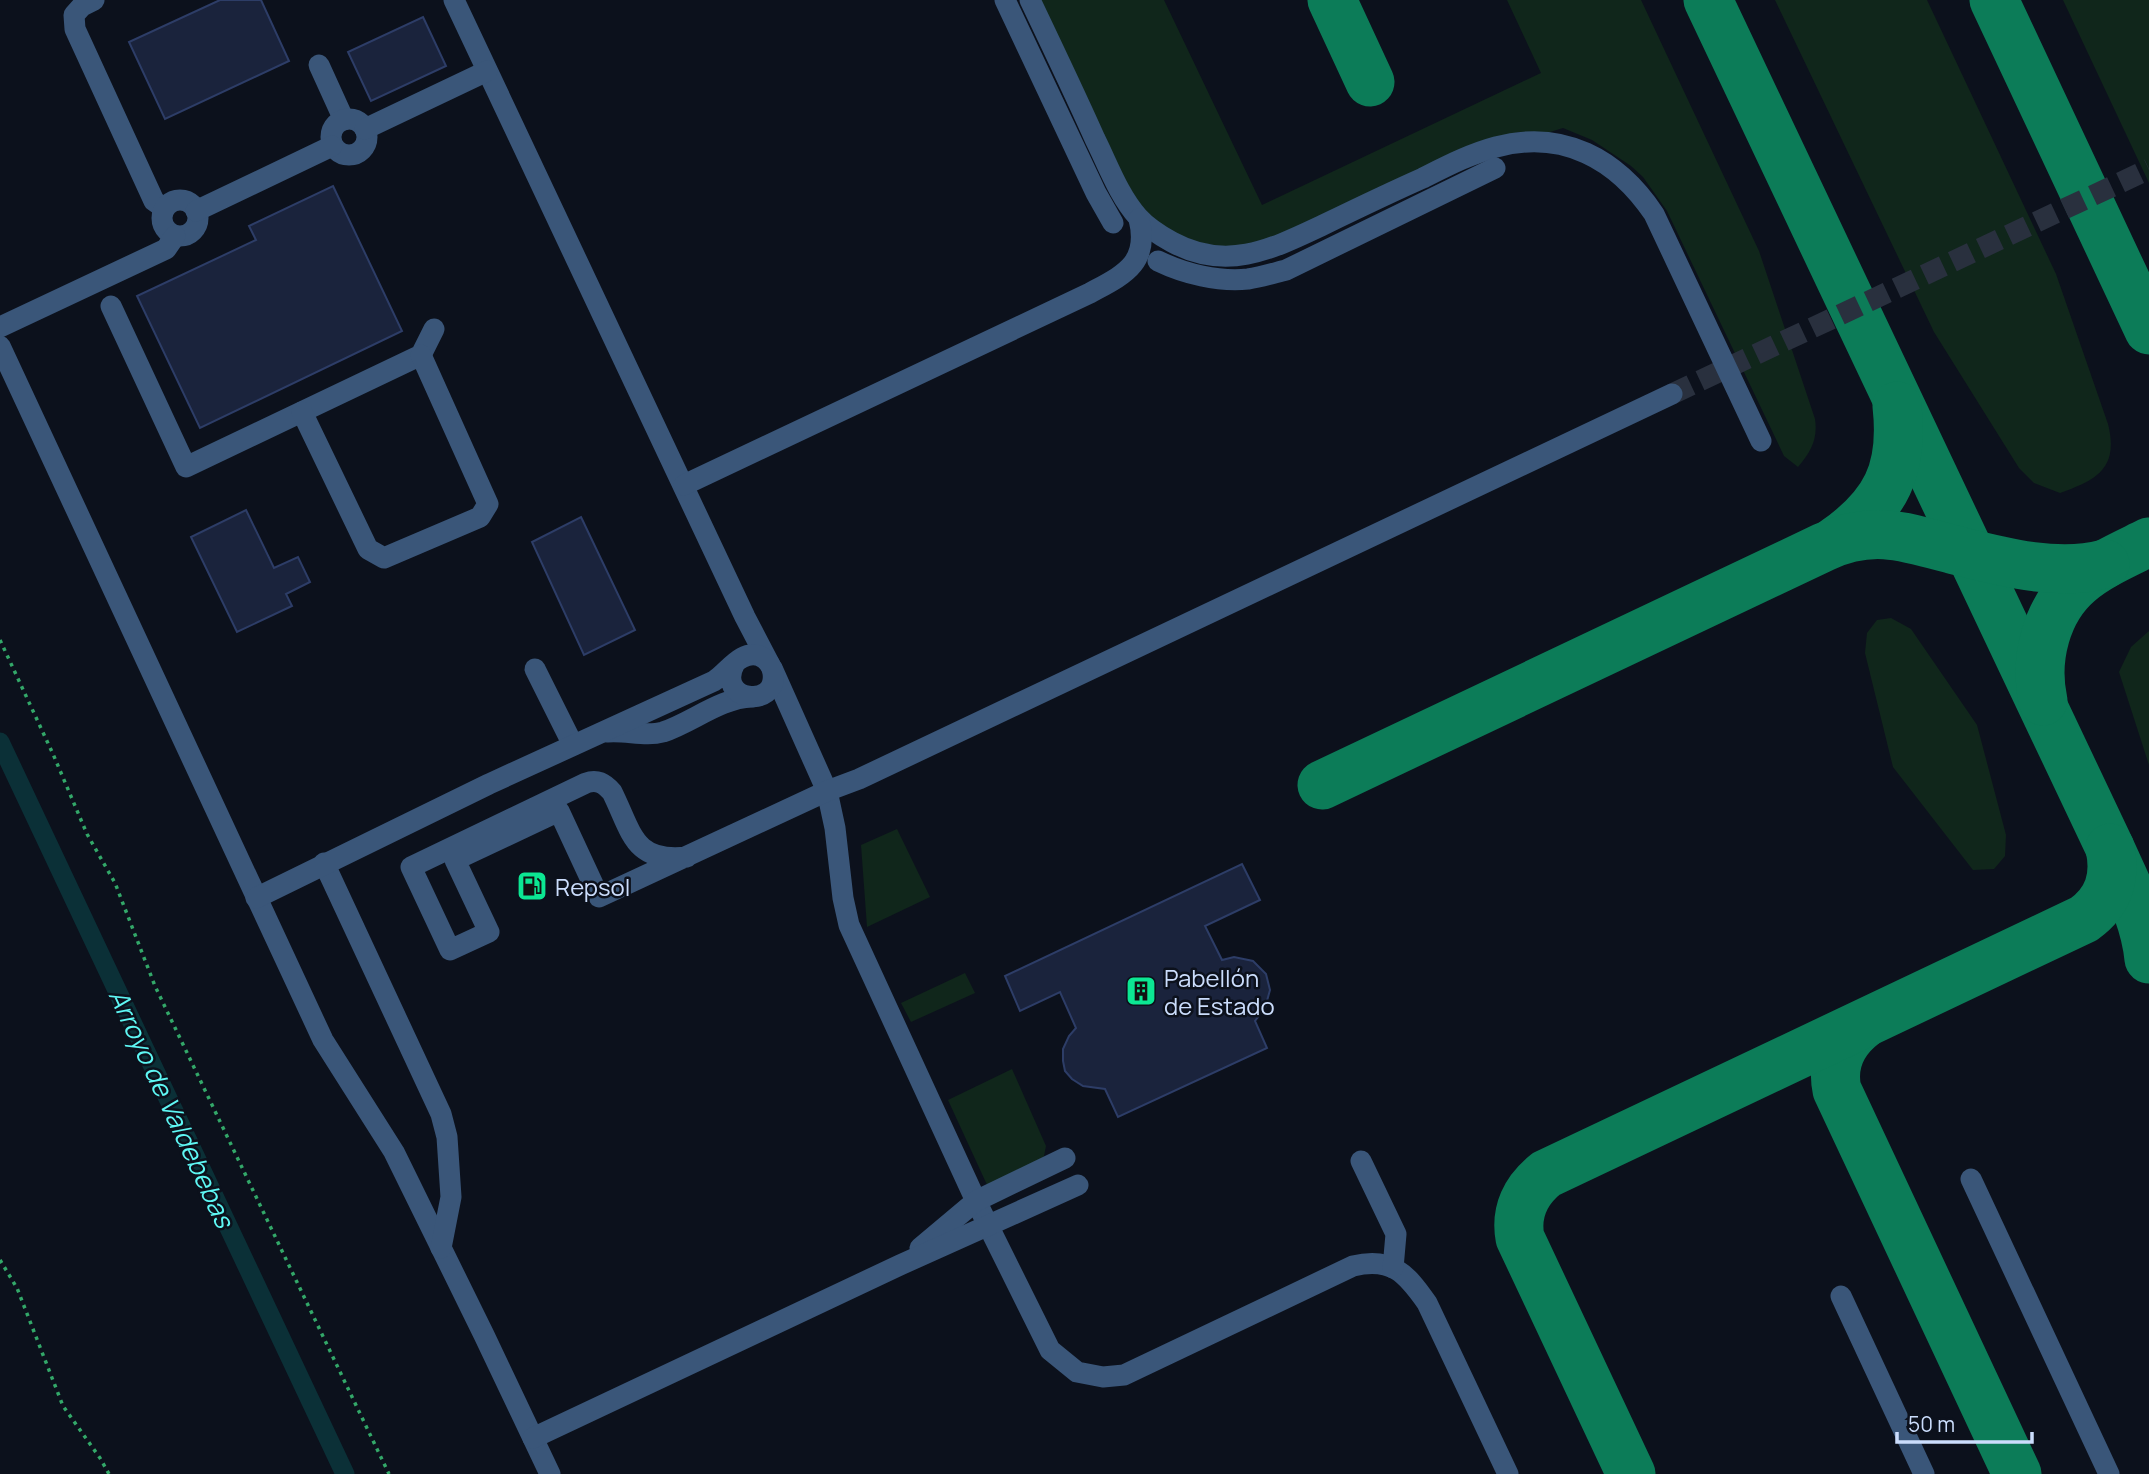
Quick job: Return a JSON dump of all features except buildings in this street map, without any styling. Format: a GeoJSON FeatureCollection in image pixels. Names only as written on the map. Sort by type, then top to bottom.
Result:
{"type":"FeatureCollection","features":[{"type":"Feature","properties":{"kind":"lane"},"geometry":{"type":"LineString","coordinates":[[94,0],[82,6],[74,15],[75,29],[154,201],[164,208]]}},
{"type":"Feature","properties":{"kind":"lane"},"geometry":{"type":"LineString","coordinates":[[454,0],[827,791],[849,925],[976,1201],[1050,1350],[1077,1372],[1102,1377],[1124,1376],[1353,1266],[1371,1262],[1402,1272],[1427,1303],[1508,1474]]}},
{"type":"Feature","properties":{"kind":"lane"},"geometry":{"type":"LineString","coordinates":[[1005,0],[1096,193],[1113,223]]}},
{"type":"Feature","properties":{"kind":"lane"},"geometry":{"type":"LineString","coordinates":[[1030,0],[1121,192],[1139,219],[1163,237],[1188,250],[1221,256],[1254,254],[1283,244],[1481,151],[1506,145],[1530,142],[1562,145],[1593,156],[1620,173],[1654,214],[1761,440]]}},
{"type":"Feature","properties":{"kind":"lane"},"geometry":{"type":"LineString","coordinates":[[319,65],[344,120]]}},
{"type":"Feature","properties":{"kind":"lane"},"geometry":{"type":"LineString","coordinates":[[365,129],[487,71]]}},
{"type":"Feature","properties":{"kind":"lane"},"geometry":{"type":"LineString","coordinates":[[339,121],[359,121],[365,129],[367,141],[362,150],[353,155],[344,154],[332,146],[330,132],[339,121]]}},
{"type":"Feature","properties":{"kind":"lane"},"geometry":{"type":"LineString","coordinates":[[196,211],[332,146]]}},
{"type":"Feature","properties":{"kind":"lane"},"geometry":{"type":"LineString","coordinates":[[1457,162],[1467,182]]}},
{"type":"Feature","properties":{"kind":"lane"},"geometry":{"type":"LineString","coordinates":[[1158,261],[1174,269],[1216,279],[1249,279],[1286,270],[1495,168]]}},
{"type":"Feature","properties":{"kind":"lane"},"geometry":{"type":"LineString","coordinates":[[170,203],[190,203],[196,211],[198,223],[193,232],[184,236],[174,236],[162,222],[161,214],[170,203]]}},
{"type":"Feature","properties":{"kind":"lane"},"geometry":{"type":"LineString","coordinates":[[684,485],[1126,274],[1140,250],[1142,231],[1139,219]]}},
{"type":"Feature","properties":{"kind":"lane"},"geometry":{"type":"LineString","coordinates":[[0,327],[166,249],[174,236]]}},
{"type":"Feature","properties":{"kind":"lane"},"geometry":{"type":"LineString","coordinates":[[111,306],[186,467],[421,355],[434,329]]}},
{"type":"Feature","properties":{"kind":"lane"},"geometry":{"type":"LineString","coordinates":[[0,346],[323,1040],[394,1152],[550,1474]]}},
{"type":"Feature","properties":{"kind":"lane"},"geometry":{"type":"LineString","coordinates":[[302,412],[368,549],[384,558],[480,517],[488,504],[421,355]]}},
{"type":"Feature","properties":{"kind":"lane"},"geometry":{"type":"LineString","coordinates":[[687,857],[668,859],[643,850],[611,792],[606,785],[594,781],[411,867],[450,950],[489,932],[455,860],[559,811],[599,897],[687,857],[827,791],[859,779],[1672,394]]}},
{"type":"Feature","properties":{"kind":"lane"},"geometry":{"type":"LineString","coordinates":[[745,617],[748,639],[731,675],[734,687],[743,696],[768,698],[777,703],[798,729]]}},
{"type":"Feature","properties":{"kind":"lane"},"geometry":{"type":"LineString","coordinates":[[256,898],[598,733],[714,681],[739,660],[757,655],[770,666],[773,677],[764,694],[729,702],[663,732],[598,733]]}},
{"type":"Feature","properties":{"kind":"lane"},"geometry":{"type":"LineString","coordinates":[[535,669],[573,745]]}},
{"type":"Feature","properties":{"kind":"lane"},"geometry":{"type":"LineString","coordinates":[[324,863],[441,1114],[447,1138],[451,1197],[441,1248]]}},
{"type":"Feature","properties":{"kind":"lane"},"geometry":{"type":"LineString","coordinates":[[900,1265],[976,1201],[1065,1158]]}},
{"type":"Feature","properties":{"kind":"lane"},"geometry":{"type":"LineString","coordinates":[[1361,1161],[1395,1234],[1393,1268]]}},
{"type":"Feature","properties":{"kind":"lane"},"geometry":{"type":"LineString","coordinates":[[1971,1179],[2109,1474]]}},
{"type":"Feature","properties":{"kind":"lane"},"geometry":{"type":"LineString","coordinates":[[533,1438],[900,1265],[1078,1185]]}},
{"type":"Feature","properties":{"kind":"lane"},"geometry":{"type":"LineString","coordinates":[[1840,1296],[1924,1474]]}},
{"type":"Feature","properties":{"kind":"path"},"geometry":{"type":"LineString","coordinates":[[0,640],[87,834],[115,883],[155,986],[389,1474]]}},
{"type":"Feature","properties":{"kind":"path"},"geometry":{"type":"LineString","coordinates":[[0,1260],[17,1288],[63,1406],[109,1474]]}},
{"type":"Feature","properties":{"kind":"green space"},"geometry":{"type":"Polygon","coordinates":[[[1040,0],[1164,0],[1262,205],[1541,73],[1507,0],[1641,0],[1759,251],[1815,419],[1815,433],[1810,450],[1798,467],[1784,456],[1667,211],[1643,177],[1592,140],[1563,128],[1550,132],[1518,132],[1267,241],[1240,246],[1210,245],[1168,229],[1137,200],[1040,0]]]}},
{"type":"Feature","properties":{"kind":"green space"},"geometry":{"type":"Polygon","coordinates":[[[1775,0],[1927,0],[2056,274],[2108,424],[2111,439],[2107,462],[2102,470],[2085,483],[2060,493],[2034,483],[2019,468],[1934,332],[1775,0]]]}},
{"type":"Feature","properties":{"kind":"green space"},"geometry":{"type":"Polygon","coordinates":[[[2063,0],[2149,0],[2149,183],[2063,0]]]}},
{"type":"Feature","properties":{"kind":"green space"},"geometry":{"type":"Polygon","coordinates":[[[1891,618],[1911,629],[1977,725],[2006,835],[2005,856],[1994,869],[1973,870],[1893,767],[1865,653],[1867,633],[1877,620],[1891,618]]]}},
{"type":"Feature","properties":{"kind":"green space"},"geometry":{"type":"Polygon","coordinates":[[[2149,631],[2149,765],[2119,672],[2131,647],[2149,631]]]}},
{"type":"Feature","properties":{"kind":"green space"},"geometry":{"type":"Polygon","coordinates":[[[897,829],[930,897],[867,927],[861,845],[897,829]]]}},
{"type":"Feature","properties":{"kind":"green space"},"geometry":{"type":"Polygon","coordinates":[[[965,973],[975,993],[911,1022],[901,1003],[965,973]]]}},
{"type":"Feature","properties":{"kind":"green space"},"geometry":{"type":"Polygon","coordinates":[[[1012,1069],[1046,1146],[1044,1156],[1037,1163],[988,1187],[948,1100],[1012,1069]]]}},
{"type":"Feature","properties":{"kind":"waterway","name":"Arroyo de Valdebebas"},"geometry":{"type":"LineString","coordinates":[[0,742],[345,1474]]}},
{"type":"Feature","properties":{"kind":"taxiway"},"geometry":{"type":"LineString","coordinates":[[1332,0],[1370,82]]}},
{"type":"Feature","properties":{"kind":"taxiway"},"geometry":{"type":"LineString","coordinates":[[1708,0],[2110,848],[2139,915],[2149,959]]}},
{"type":"Feature","properties":{"kind":"taxiway"},"geometry":{"type":"LineString","coordinates":[[1994,0],[2149,330]]}},
{"type":"Feature","properties":{"kind":"taxiway"},"geometry":{"type":"LineString","coordinates":[[1834,542],[1867,515],[1888,485],[1897,449],[1897,406]]}},
{"type":"Feature","properties":{"kind":"taxiway"},"geometry":{"type":"LineString","coordinates":[[1322,785],[1841,540],[1857,536],[1888,535],[2028,566],[2067,569],[2105,564]]}},
{"type":"Feature","properties":{"kind":"taxiway"},"geometry":{"type":"LineString","coordinates":[[2043,701],[2040,669],[2042,652],[2045,636],[2058,606],[2087,576],[2149,542]]}},
{"type":"Feature","properties":{"kind":"taxiway"},"geometry":{"type":"LineString","coordinates":[[1631,1474],[1520,1238],[1521,1210],[1533,1187],[1546,1174],[2084,919],[2093,912],[2109,888],[2112,869],[2110,848]]}},
{"type":"Feature","properties":{"kind":"taxiway"},"geometry":{"type":"LineString","coordinates":[[1864,1024],[1850,1037],[1840,1052],[1836,1070],[1837,1090],[2017,1474]]}},
{"type":"Feature","properties":{"kind":"tunnel"},"geometry":{"type":"LineString","coordinates":[[1672,394],[2149,169]]}},
{"type":"Feature","properties":{"kind":"place","name":"Repsol"},"geometry":{"type":"Point","coordinates":[532,886]}},
{"type":"Feature","properties":{"kind":"place","name":"Pabellón de Estado"},"geometry":{"type":"Point","coordinates":[1141,991]}}]}
